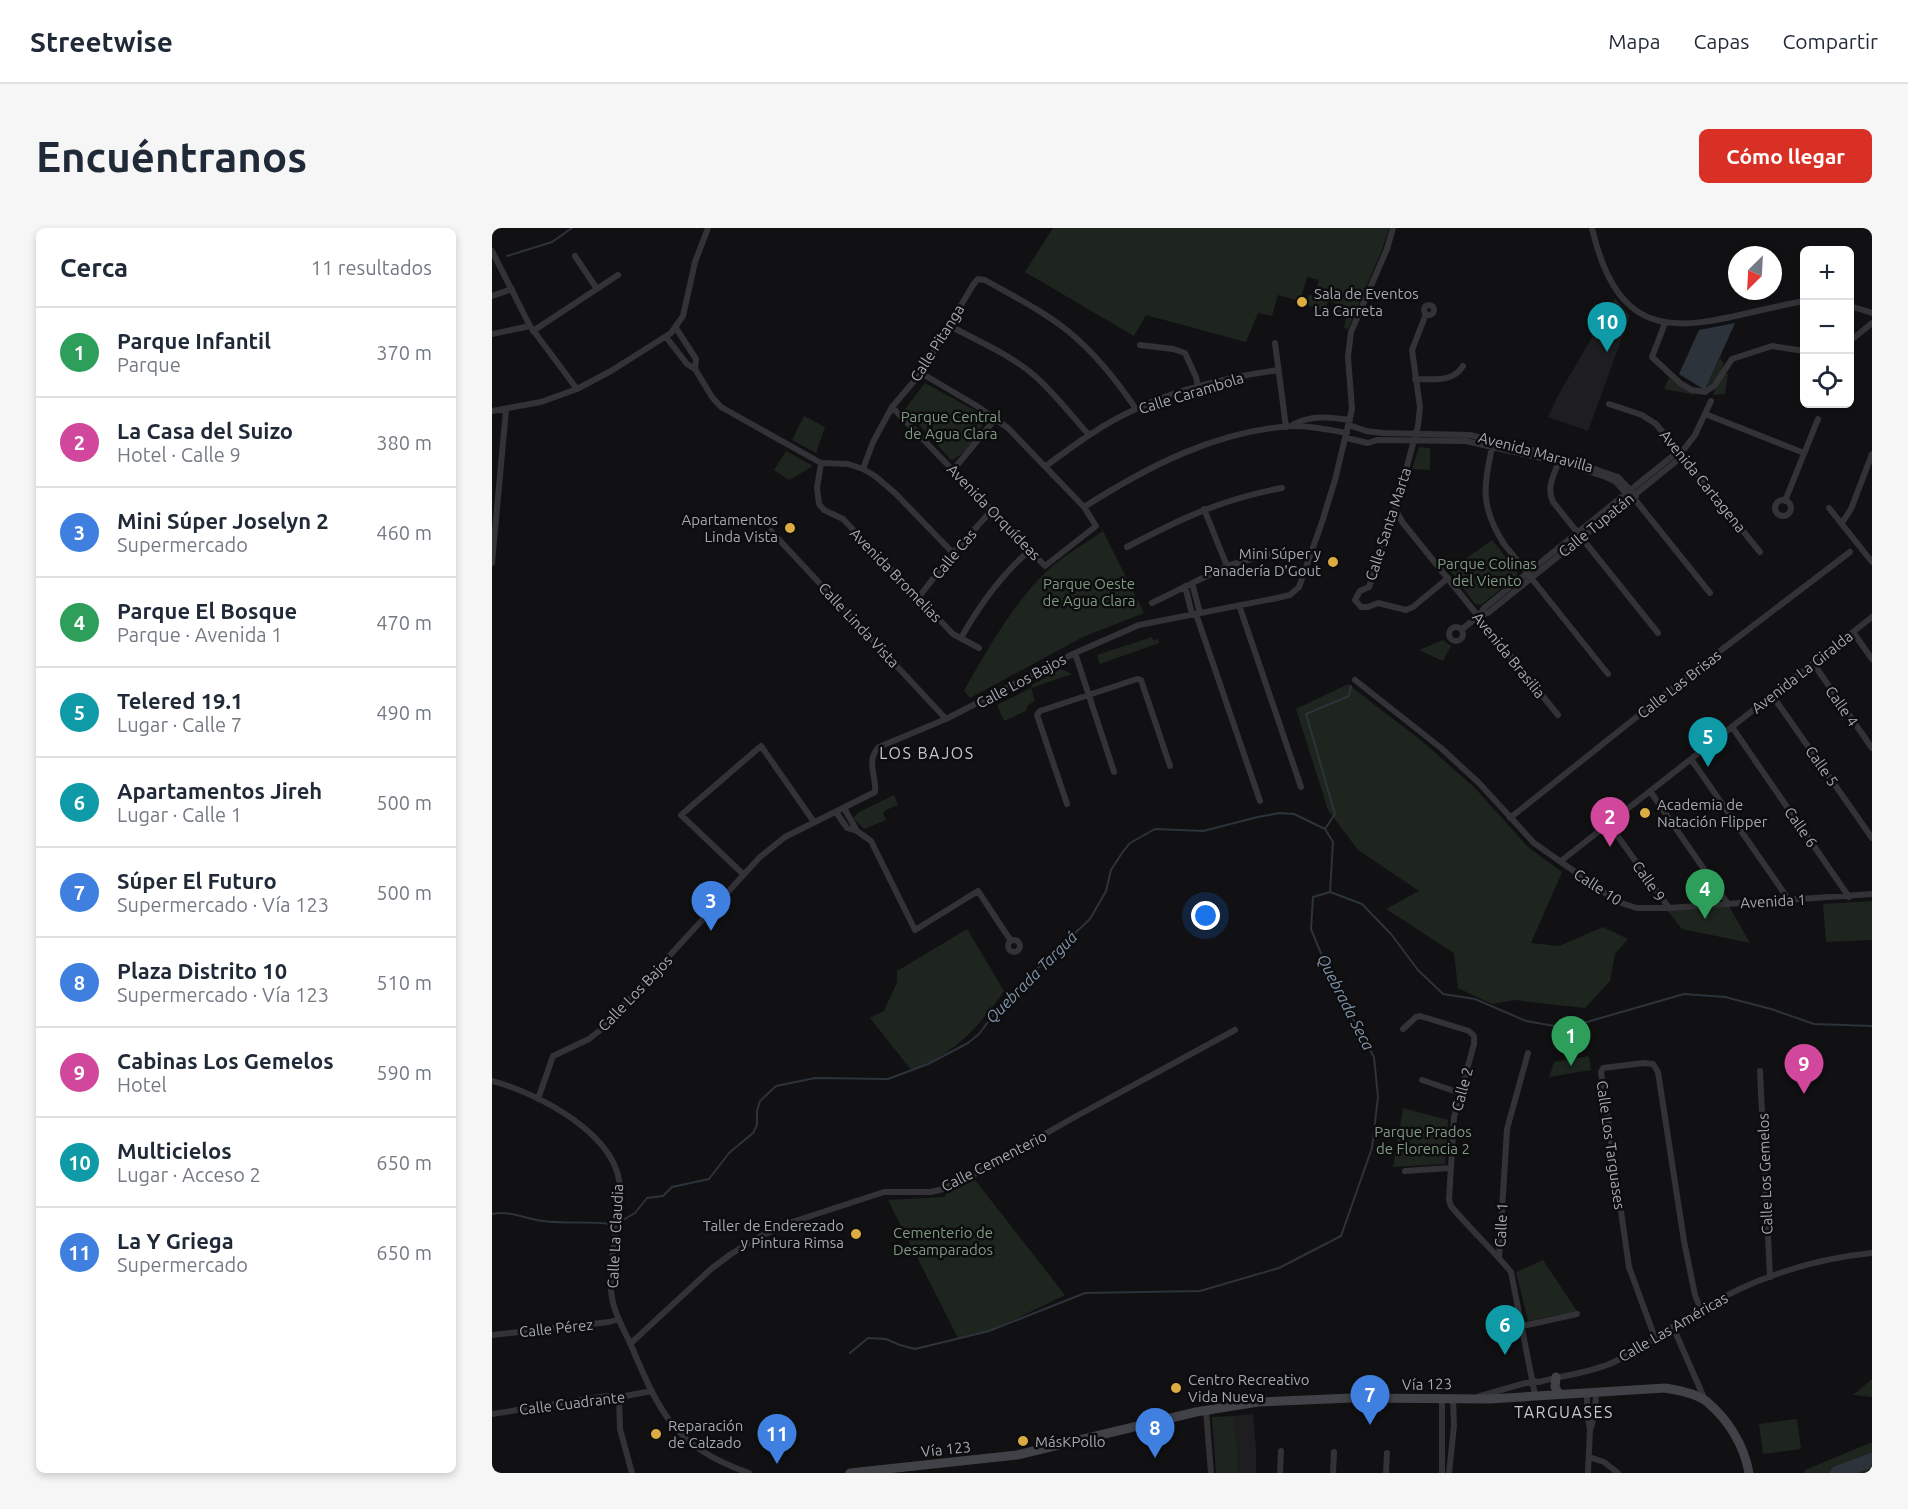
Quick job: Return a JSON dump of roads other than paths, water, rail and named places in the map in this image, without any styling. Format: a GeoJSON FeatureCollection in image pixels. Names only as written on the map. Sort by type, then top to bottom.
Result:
{"type":"FeatureCollection","features":[{"type":"Feature","properties":{"kind":"main road"},"geometry":{"type":"LineString","coordinates":[[1556,1377],[1555,1387],[1559,1394]]}},
{"type":"Feature","properties":{"kind":"main road","name":"Vía 123"},"geometry":{"type":"LineString","coordinates":[[850,1473],[1017,1455],[1206,1410],[1288,1399],[1442,1400],[1665,1388],[1685,1392],[1705,1400],[1737,1437],[1749,1473]]}},
{"type":"Feature","properties":{"kind":"street"},"geometry":{"type":"LineString","coordinates":[[492,411],[541,402],[577,388],[611,371],[666,337],[676,328],[683,315],[695,262],[708,228]]}},
{"type":"Feature","properties":{"kind":"street","name":"Calle Los Bajos"},"geometry":{"type":"LineString","coordinates":[[538,1099],[553,1056],[589,1040],[604,1027],[658,971],[743,874],[773,845],[875,792],[872,767],[875,751],[885,744],[946,719],[1075,653],[1139,625],[1290,595],[1299,587],[1322,522],[1349,423],[1353,401],[1348,357],[1351,332],[1387,249],[1393,228]]}},
{"type":"Feature","properties":{"kind":"street"},"geometry":{"type":"LineString","coordinates":[[1592,228],[1603,262],[1625,302],[1639,314],[1665,323],[1687,324],[1800,302]]}},
{"type":"Feature","properties":{"kind":"street"},"geometry":{"type":"LineString","coordinates":[[492,251],[532,328],[577,388]]}},
{"type":"Feature","properties":{"kind":"street"},"geometry":{"type":"LineString","coordinates":[[575,256],[597,289]]}},
{"type":"Feature","properties":{"kind":"street"},"geometry":{"type":"LineString","coordinates":[[492,334],[532,328],[618,275]]}},
{"type":"Feature","properties":{"kind":"street","name":"Calle Pitanga"},"geometry":{"type":"LineString","coordinates":[[862,469],[873,442],[892,407],[921,373],[978,279],[985,280],[1067,330],[1083,344],[1118,383],[1136,408]]}},
{"type":"Feature","properties":{"kind":"street"},"geometry":{"type":"LineString","coordinates":[[492,296],[512,289]]}},
{"type":"Feature","properties":{"kind":"street"},"geometry":{"type":"LineString","coordinates":[[1854,307],[1872,313]]}},
{"type":"Feature","properties":{"kind":"street","name":"Calle Santa Marta"},"geometry":{"type":"LineString","coordinates":[[1426,314],[1412,350],[1420,407],[1415,437],[1395,509],[1369,587],[1358,594],[1356,603],[1364,607],[1378,603],[1406,610],[1413,607],[1448,578]]}},
{"type":"Feature","properties":{"kind":"street"},"geometry":{"type":"LineString","coordinates":[[1665,323],[1652,357],[1680,383],[1692,390],[1705,393],[1714,386],[1732,359],[1772,346],[1800,350]]}},
{"type":"Feature","properties":{"kind":"street"},"geometry":{"type":"LineString","coordinates":[[1854,338],[1872,323]]}},
{"type":"Feature","properties":{"kind":"street"},"geometry":{"type":"LineString","coordinates":[[950,326],[1014,361],[1034,375],[1089,435]]}},
{"type":"Feature","properties":{"kind":"street"},"geometry":{"type":"LineString","coordinates":[[676,328],[696,359],[695,369]]}},
{"type":"Feature","properties":{"kind":"street"},"geometry":{"type":"LineString","coordinates":[[666,337],[687,364],[695,369],[721,407],[820,463],[848,464],[862,469],[895,493],[953,553]]}},
{"type":"Feature","properties":{"kind":"street"},"geometry":{"type":"LineString","coordinates":[[921,373],[996,418],[1046,466],[1084,507],[1131,477],[1193,449],[1237,436],[1288,427],[1275,343]]}},
{"type":"Feature","properties":{"kind":"street"},"geometry":{"type":"LineString","coordinates":[[1140,345],[1173,349],[1185,353],[1198,387]]}},
{"type":"Feature","properties":{"kind":"street"},"geometry":{"type":"LineString","coordinates":[[1416,379],[1453,377],[1463,366]]}},
{"type":"Feature","properties":{"kind":"street","name":"Calle Carambola"},"geometry":{"type":"LineString","coordinates":[[1046,466],[1089,435],[1136,408],[1198,387],[1250,374],[1279,370]]}},
{"type":"Feature","properties":{"kind":"street","name":"Calle Tupatán"},"geometry":{"type":"LineString","coordinates":[[1462,629],[1479,616],[1488,613],[1529,575],[1630,493],[1679,459],[1695,435],[1711,401]]}},
{"type":"Feature","properties":{"kind":"street","name":"Avenida Cartagena"},"geometry":{"type":"LineString","coordinates":[[1609,404],[1650,419],[1664,432],[1760,552]]}},
{"type":"Feature","properties":{"kind":"street","name":"Avenida Orquídeas"},"geometry":{"type":"LineString","coordinates":[[892,407],[1045,566],[1096,526],[1084,507]]}},
{"type":"Feature","properties":{"kind":"street"},"geometry":{"type":"LineString","coordinates":[[492,563],[506,410]]}},
{"type":"Feature","properties":{"kind":"street"},"geometry":{"type":"LineString","coordinates":[[1705,414],[1804,453]]}},
{"type":"Feature","properties":{"kind":"street","name":"Avenida Maravilla"},"geometry":{"type":"LineString","coordinates":[[1288,427],[1310,418],[1323,417],[1349,423],[1366,431],[1415,437]]}},
{"type":"Feature","properties":{"kind":"street"},"geometry":{"type":"LineString","coordinates":[[953,470],[996,418]]}},
{"type":"Feature","properties":{"kind":"street"},"geometry":{"type":"LineString","coordinates":[[1785,501],[1818,419]]}},
{"type":"Feature","properties":{"kind":"street","name":"Avenida Maravilla"},"geometry":{"type":"LineString","coordinates":[[1288,427],[1346,435],[1368,444],[1377,440],[1470,435],[1493,444],[1559,459],[1606,477],[1630,493],[1710,593]]}},
{"type":"Feature","properties":{"kind":"street"},"geometry":{"type":"LineString","coordinates":[[1493,444],[1484,490],[1493,528],[1503,544],[1608,674]]}},
{"type":"Feature","properties":{"kind":"street"},"geometry":{"type":"LineString","coordinates":[[1842,523],[1851,509],[1872,454]]}},
{"type":"Feature","properties":{"kind":"street"},"geometry":{"type":"LineString","coordinates":[[1559,459],[1549,487],[1550,495],[1658,633]]}},
{"type":"Feature","properties":{"kind":"street","name":"Avenida Bromelias"},"geometry":{"type":"LineString","coordinates":[[820,463],[817,488],[819,504],[824,510],[843,519],[953,634],[979,648]]}},
{"type":"Feature","properties":{"kind":"street"},"geometry":{"type":"LineString","coordinates":[[1127,547],[1176,520],[1204,509],[1247,495],[1281,488]]}},
{"type":"Feature","properties":{"kind":"street"},"geometry":{"type":"LineString","coordinates":[[1829,508],[1872,560]]}},
{"type":"Feature","properties":{"kind":"street"},"geometry":{"type":"LineString","coordinates":[[1204,509],[1227,566]]}},
{"type":"Feature","properties":{"kind":"street","name":"Avenida Brasilia"},"geometry":{"type":"LineString","coordinates":[[1395,509],[1403,523],[1558,715]]}},
{"type":"Feature","properties":{"kind":"street","name":"Calle Cas"},"geometry":{"type":"LineString","coordinates":[[918,598],[953,553],[992,510]]}},
{"type":"Feature","properties":{"kind":"street","name":"Calle Linda Vista"},"geometry":{"type":"LineString","coordinates":[[771,531],[946,719]]}},
{"type":"Feature","properties":{"kind":"street"},"geometry":{"type":"LineString","coordinates":[[961,638],[995,584],[1030,550]]}},
{"type":"Feature","properties":{"kind":"street"},"geometry":{"type":"LineString","coordinates":[[1152,603],[1227,566],[1284,550]]}},
{"type":"Feature","properties":{"kind":"street","name":"Calle Las Brisas"},"geometry":{"type":"LineString","coordinates":[[1510,818],[1703,664],[1850,552]]}},
{"type":"Feature","properties":{"kind":"street"},"geometry":{"type":"LineString","coordinates":[[1192,583],[1196,614]]}},
{"type":"Feature","properties":{"kind":"street"},"geometry":{"type":"LineString","coordinates":[[1185,586],[1260,801]]}},
{"type":"Feature","properties":{"kind":"street"},"geometry":{"type":"LineString","coordinates":[[1239,605],[1301,787]]}},
{"type":"Feature","properties":{"kind":"street","name":"Avenida La Giralda"},"geometry":{"type":"LineString","coordinates":[[1561,861],[1872,617]]}},
{"type":"Feature","properties":{"kind":"street"},"geometry":{"type":"LineString","coordinates":[[1853,632],[1872,659]]}},
{"type":"Feature","properties":{"kind":"street"},"geometry":{"type":"LineString","coordinates":[[1075,653],[1114,772]]}},
{"type":"Feature","properties":{"kind":"street","name":"Calle 4"},"geometry":{"type":"LineString","coordinates":[[1813,663],[1872,748]]}},
{"type":"Feature","properties":{"kind":"street"},"geometry":{"type":"LineString","coordinates":[[1067,804],[1037,715],[1038,712],[1088,694],[1141,680],[1170,766]]}},
{"type":"Feature","properties":{"kind":"street"},"geometry":{"type":"LineString","coordinates":[[1355,680],[1441,748],[1479,783],[1534,843],[1561,861]]}},
{"type":"Feature","properties":{"kind":"street","name":"Calle 5"},"geometry":{"type":"LineString","coordinates":[[1772,695],[1872,838]]}},
{"type":"Feature","properties":{"kind":"street","name":"Calle 6"},"geometry":{"type":"LineString","coordinates":[[1732,727],[1849,897]]}},
{"type":"Feature","properties":{"kind":"street"},"geometry":{"type":"LineString","coordinates":[[743,874],[681,815],[761,746],[814,822]]}},
{"type":"Feature","properties":{"kind":"street"},"geometry":{"type":"LineString","coordinates":[[1691,759],[1789,900]]}},
{"type":"Feature","properties":{"kind":"street"},"geometry":{"type":"LineString","coordinates":[[1650,791],[1728,904]]}},
{"type":"Feature","properties":{"kind":"street"},"geometry":{"type":"LineString","coordinates":[[844,808],[857,831]]}},
{"type":"Feature","properties":{"kind":"street"},"geometry":{"type":"LineString","coordinates":[[836,812],[847,828],[857,831],[871,841],[915,930],[978,891],[1011,940]]}},
{"type":"Feature","properties":{"kind":"street","name":"Calle 9"},"geometry":{"type":"LineString","coordinates":[[1609,824],[1669,908]]}},
{"type":"Feature","properties":{"kind":"street","name":"Calle 10"},"geometry":{"type":"LineString","coordinates":[[1561,861],[1608,897],[1638,908]]}},
{"type":"Feature","properties":{"kind":"street","name":"Avenida 1"},"geometry":{"type":"LineString","coordinates":[[1638,908],[1669,908],[1872,894]]}},
{"type":"Feature","properties":{"kind":"street","name":"Calle 2"},"geometry":{"type":"LineString","coordinates":[[1403,1029],[1420,1016],[1469,1031],[1474,1036],[1474,1044],[1454,1117],[1449,1200],[1451,1206],[1499,1258]]}},
{"type":"Feature","properties":{"kind":"street","name":"Calle Cementerio"},"geometry":{"type":"LineString","coordinates":[[630,1344],[711,1269],[761,1236],[792,1222],[884,1192],[931,1192],[943,1189],[975,1174],[1235,1030]]}},
{"type":"Feature","properties":{"kind":"street","name":"Calle 1"},"geometry":{"type":"LineString","coordinates":[[1528,1053],[1507,1129],[1499,1258],[1511,1272],[1535,1395]]}},
{"type":"Feature","properties":{"kind":"street","name":"Calle Los Targuases"},"geometry":{"type":"LineString","coordinates":[[1655,1338],[1629,1267],[1601,1072],[1603,1068],[1644,1063],[1653,1065],[1658,1072],[1684,1241],[1695,1295],[1701,1310]]}},
{"type":"Feature","properties":{"kind":"street","name":"Calle Los Gemelos"},"geometry":{"type":"LineString","coordinates":[[1760,1071],[1770,1277]]}},
{"type":"Feature","properties":{"kind":"street"},"geometry":{"type":"LineString","coordinates":[[1422,1080],[1460,1093]]}},
{"type":"Feature","properties":{"kind":"street","name":"Calle La Claudia"},"geometry":{"type":"LineString","coordinates":[[492,1081],[538,1099],[583,1126],[604,1149],[617,1172],[620,1198],[612,1261],[611,1294],[630,1344],[667,1419],[686,1439],[713,1458],[750,1473]]}},
{"type":"Feature","properties":{"kind":"street"},"geometry":{"type":"LineString","coordinates":[[1405,1171],[1450,1168]]}},
{"type":"Feature","properties":{"kind":"street","name":"Calle Las Américas"},"geometry":{"type":"LineString","coordinates":[[1472,1398],[1533,1381],[1539,1382],[1592,1370],[1611,1363],[1701,1310],[1770,1277],[1841,1257],[1872,1253]]}},
{"type":"Feature","properties":{"kind":"street"},"geometry":{"type":"LineString","coordinates":[[1522,1326],[1577,1314]]}},
{"type":"Feature","properties":{"kind":"street","name":"Calle Pérez"},"geometry":{"type":"LineString","coordinates":[[492,1335],[619,1319]]}},
{"type":"Feature","properties":{"kind":"street"},"geometry":{"type":"LineString","coordinates":[[1673,1327],[1705,1400]]}},
{"type":"Feature","properties":{"kind":"street","name":"Calle Cuadrante"},"geometry":{"type":"LineString","coordinates":[[492,1414],[652,1391]]}},
{"type":"Feature","properties":{"kind":"street"},"geometry":{"type":"LineString","coordinates":[[1588,1473],[1590,1430],[1587,1413],[1592,1393]]}},
{"type":"Feature","properties":{"kind":"street"},"geometry":{"type":"LineString","coordinates":[[619,1397],[620,1429],[632,1473]]}},
{"type":"Feature","properties":{"kind":"street"},"geometry":{"type":"LineString","coordinates":[[1442,1473],[1454,1417],[1453,1399]]}},
{"type":"Feature","properties":{"kind":"street"},"geometry":{"type":"LineString","coordinates":[[1442,1400],[1445,1456],[1449,1473]]}},
{"type":"Feature","properties":{"kind":"street"},"geometry":{"type":"LineString","coordinates":[[1206,1410],[1211,1473]]}},
{"type":"Feature","properties":{"kind":"street"},"geometry":{"type":"LineString","coordinates":[[1442,1417],[1454,1417]]}},
{"type":"Feature","properties":{"kind":"street"},"geometry":{"type":"LineString","coordinates":[[1280,1473],[1281,1451]]}},
{"type":"Feature","properties":{"kind":"street"},"geometry":{"type":"LineString","coordinates":[[1333,1473],[1334,1452]]}},
{"type":"Feature","properties":{"kind":"street"},"geometry":{"type":"LineString","coordinates":[[1386,1473],[1387,1453]]}},
{"type":"Feature","properties":{"kind":"street"},"geometry":{"type":"LineString","coordinates":[[1589,1457],[1604,1462],[1618,1473]]}},
{"type":"Feature","properties":{"kind":"waterway"},"geometry":{"type":"LineString","coordinates":[[507,256],[552,242],[572,228]]}},
{"type":"Feature","properties":{"kind":"waterway"},"geometry":{"type":"LineString","coordinates":[[1325,829],[1335,814],[1306,714],[1349,696],[1351,686]]}},
{"type":"Feature","properties":{"kind":"waterway","name":"Quebrada Targuá"},"geometry":{"type":"LineString","coordinates":[[623,1220],[635,1213],[647,1198],[663,1196],[672,1187],[709,1179],[729,1153],[753,1133],[757,1125],[760,1101],[776,1086],[815,1078],[888,1079],[928,1064],[968,1043],[979,1034],[1005,999],[1090,919],[1106,891],[1111,870],[1122,853],[1130,843],[1155,829],[1203,831],[1258,817],[1280,813],[1294,814],[1325,829],[1333,842],[1330,892]]}},
{"type":"Feature","properties":{"kind":"waterway","name":"Quebrada Seca"},"geometry":{"type":"LineString","coordinates":[[850,1353],[868,1338],[886,1339],[915,1349],[989,1331],[1085,1293],[1200,1291],[1279,1268],[1341,1236],[1372,1148],[1378,1097],[1374,1057],[1334,985],[1311,929],[1313,897],[1330,892],[1362,904],[1391,934],[1418,970],[1443,994],[1475,999],[1526,1021],[1566,1028],[1684,994],[1725,997],[1771,1009],[1814,1024],[1872,1026]]}},
{"type":"Feature","properties":{"kind":"waterway","name":"Quebrada Targuá"},"geometry":{"type":"LineString","coordinates":[[492,1214],[511,1214],[552,1222],[611,1224]]}},
{"type":"Feature","properties":{"kind":"waterway"},"geometry":{"type":"LineString","coordinates":[[1837,1473],[1872,1460]]}},
{"type":"Feature","properties":{"kind":"place","name":"Sala de Eventos La Carreta"},"geometry":{"type":"Point","coordinates":[1302,302]}},
{"type":"Feature","properties":{"kind":"place","name":"Multicielos"},"geometry":{"type":"Point","coordinates":[1607,352]}},
{"type":"Feature","properties":{"kind":"place","name":"Apartamentos Linda Vista"},"geometry":{"type":"Point","coordinates":[790,528]}},
{"type":"Feature","properties":{"kind":"place","name":"Mini Súper y Panadería D'Gout"},"geometry":{"type":"Point","coordinates":[1333,562]}},
{"type":"Feature","properties":{"kind":"place","name":"Telered 19.1"},"geometry":{"type":"Point","coordinates":[1708,767]}},
{"type":"Feature","properties":{"kind":"place","name":"Academia de Natación Flipper"},"geometry":{"type":"Point","coordinates":[1645,813]}},
{"type":"Feature","properties":{"kind":"place","name":"La Casa del Suizo"},"geometry":{"type":"Point","coordinates":[1610,847]}},
{"type":"Feature","properties":{"kind":"place","name":"Parque El Bosque"},"geometry":{"type":"Point","coordinates":[1705,919]}},
{"type":"Feature","properties":{"kind":"place","name":"Mini Súper Joselyn 2"},"geometry":{"type":"Point","coordinates":[711,931]}},
{"type":"Feature","properties":{"kind":"place","name":"Parque Infantil"},"geometry":{"type":"Point","coordinates":[1571,1066]}},
{"type":"Feature","properties":{"kind":"place","name":"Cabinas Los Gemelos"},"geometry":{"type":"Point","coordinates":[1804,1094]}},
{"type":"Feature","properties":{"kind":"place","name":"Taller de Enderezado y Pintura Rimsa"},"geometry":{"type":"Point","coordinates":[856,1234]}},
{"type":"Feature","properties":{"kind":"place","name":"Apartamentos Jireh"},"geometry":{"type":"Point","coordinates":[1505,1355]}},
{"type":"Feature","properties":{"kind":"place","name":"Centro Recreativo Vida Nueva"},"geometry":{"type":"Point","coordinates":[1176,1388]}},
{"type":"Feature","properties":{"kind":"place","name":"Súper El Futuro"},"geometry":{"type":"Point","coordinates":[1370,1425]}},
{"type":"Feature","properties":{"kind":"place","name":"Reparación de Calzado"},"geometry":{"type":"Point","coordinates":[656,1434]}},
{"type":"Feature","properties":{"kind":"place","name":"MásKPollo"},"geometry":{"type":"Point","coordinates":[1023,1441]}},
{"type":"Feature","properties":{"kind":"place","name":"Plaza Distrito 10"},"geometry":{"type":"Point","coordinates":[1155,1458]}},
{"type":"Feature","properties":{"kind":"place","name":"La Y Griega"},"geometry":{"type":"Point","coordinates":[777,1464]}},
{"type":"Feature","properties":{"kind":"district","name":"LOS BAJOS"},"geometry":{"type":"Point","coordinates":[927,753]}},
{"type":"Feature","properties":{"kind":"district","name":"TARGUASES"},"geometry":{"type":"Point","coordinates":[1564,1412]}},
{"type":"Feature","properties":{"kind":"park label","name":"Parque Central de Agua Clara"},"geometry":{"type":"Point","coordinates":[951,424]}},
{"type":"Feature","properties":{"kind":"park label","name":"Parque Colinas del Viento"},"geometry":{"type":"Point","coordinates":[1487,572]}},
{"type":"Feature","properties":{"kind":"park label","name":"Parque Oeste de Agua Clara"},"geometry":{"type":"Point","coordinates":[1089,592]}},
{"type":"Feature","properties":{"kind":"park label","name":"Parque Prados de Florencia 2"},"geometry":{"type":"Point","coordinates":[1423,1140]}},
{"type":"Feature","properties":{"kind":"park label","name":"Cementerio de Desamparados"},"geometry":{"type":"Point","coordinates":[943,1240]}}]}
